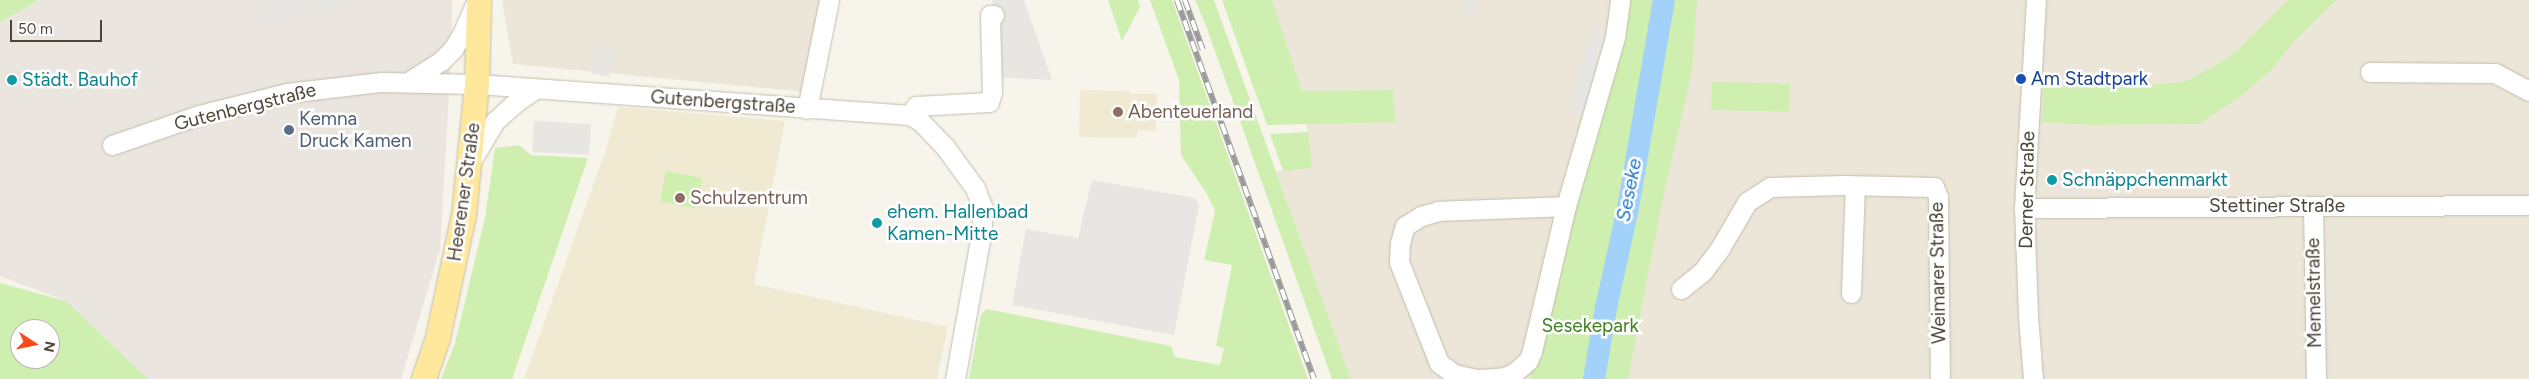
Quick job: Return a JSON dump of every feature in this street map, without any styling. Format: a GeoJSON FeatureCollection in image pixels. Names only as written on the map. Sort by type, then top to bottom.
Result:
{"type":"FeatureCollection","features":[{"type":"Feature","properties":{"kind":"main road","name":"Heerener Straße"},"geometry":{"type":"LineString","coordinates":[[424,379],[438,338],[459,249],[471,161],[477,84],[478,0]]}},
{"type":"Feature","properties":{"kind":"street"},"geometry":{"type":"LineString","coordinates":[[410,82],[441,61],[453,49],[478,0]]}},
{"type":"Feature","properties":{"kind":"street"},"geometry":{"type":"LineString","coordinates":[[807,108],[829,0]]}},
{"type":"Feature","properties":{"kind":"street"},"geometry":{"type":"LineString","coordinates":[[1566,206],[1438,211],[1421,216],[1405,226],[1400,243],[1400,262],[1439,363],[1454,374],[1478,379],[1505,377],[1521,369],[1528,361],[1532,351],[1566,206],[1615,37],[1620,0]]}},
{"type":"Feature","properties":{"kind":"street","name":"Derner Straße"},"geometry":{"type":"LineString","coordinates":[[2034,379],[2028,315],[2024,208],[2036,0]]}},
{"type":"Feature","properties":{"kind":"street","name":"Gutenbergstraße"},"geometry":{"type":"LineString","coordinates":[[112,145],[199,115],[286,93],[352,85],[410,82],[477,84],[910,114],[916,106],[989,102],[992,92],[990,15],[994,15]]}},
{"type":"Feature","properties":{"kind":"street"},"geometry":{"type":"LineString","coordinates":[[2370,72],[2495,73],[2529,91]]}},
{"type":"Feature","properties":{"kind":"street"},"geometry":{"type":"LineString","coordinates":[[471,161],[495,121],[515,103],[535,89]]}},
{"type":"Feature","properties":{"kind":"street"},"geometry":{"type":"LineString","coordinates":[[910,114],[920,121],[945,147],[975,188],[982,206],[982,229],[955,379]]}},
{"type":"Feature","properties":{"kind":"street"},"geometry":{"type":"LineString","coordinates":[[1852,293],[1855,186]]}},
{"type":"Feature","properties":{"kind":"street","name":"Weimarer Straße"},"geometry":{"type":"LineString","coordinates":[[1681,288],[1703,271],[1719,250],[1747,202],[1758,193],[1770,187],[1934,187],[1938,197],[1940,379]]}},
{"type":"Feature","properties":{"kind":"street","name":"Stettiner Straße"},"geometry":{"type":"LineString","coordinates":[[2024,208],[2529,205]]}},
{"type":"Feature","properties":{"kind":"street","name":"Memelstraße"},"geometry":{"type":"LineString","coordinates":[[2313,206],[2316,379]]}},
{"type":"Feature","properties":{"kind":"shaded area"},"geometry":{"type":"Polygon","coordinates":[[[39,0],[452,0],[451,60],[440,249],[401,379],[148,379],[66,301],[0,276],[0,22],[39,0]]]}},
{"type":"Feature","properties":{"kind":"shaded area"},"geometry":{"type":"Polygon","coordinates":[[[255,0],[332,0],[332,10],[314,10],[313,15],[261,23],[255,0]]]}},
{"type":"Feature","properties":{"kind":"shaded area"},"geometry":{"type":"Polygon","coordinates":[[[502,0],[835,0],[817,93],[513,64],[502,0]]]}},
{"type":"Feature","properties":{"kind":"shaded area"},"geometry":{"type":"Polygon","coordinates":[[[992,0],[1024,0],[1052,80],[1000,77],[992,0]]]}},
{"type":"Feature","properties":{"kind":"shaded area"},"geometry":{"type":"Polygon","coordinates":[[[1272,0],[2529,0],[2529,379],[1351,379],[1276,171],[1312,168],[1306,124],[1394,121],[1392,90],[1302,91],[1272,0]]]}},
{"type":"Feature","properties":{"kind":"shaded area"},"geometry":{"type":"Polygon","coordinates":[[[1464,0],[1474,0],[1474,23],[1464,14],[1464,0]]]}},
{"type":"Feature","properties":{"kind":"shaded area"},"geometry":{"type":"Polygon","coordinates":[[[1593,27],[1607,31],[1583,117],[1568,113],[1593,27]]]}},
{"type":"Feature","properties":{"kind":"shaded area"},"geometry":{"type":"Polygon","coordinates":[[[596,45],[614,48],[609,76],[591,74],[596,45]]]}},
{"type":"Feature","properties":{"kind":"shaded area","name":"Abenteuerland"},"geometry":{"type":"Polygon","coordinates":[[[1080,90],[1130,91],[1130,94],[1157,94],[1156,131],[1138,130],[1137,138],[1079,137],[1080,90]]]}},
{"type":"Feature","properties":{"kind":"shaded area","name":"Schulzentrum"},"geometry":{"type":"Polygon","coordinates":[[[618,107],[785,121],[754,284],[948,327],[937,379],[524,379],[605,152],[618,107]]]}},
{"type":"Feature","properties":{"kind":"shaded area"},"geometry":{"type":"Polygon","coordinates":[[[534,121],[591,124],[589,155],[532,152],[534,121]]]}},
{"type":"Feature","properties":{"kind":"shaded area"},"geometry":{"type":"Polygon","coordinates":[[[2062,170],[2090,175],[2085,198],[2058,194],[2062,170]]]}},
{"type":"Feature","properties":{"kind":"shaded area"},"geometry":{"type":"Polygon","coordinates":[[[1092,180],[1195,198],[1199,205],[1174,335],[1012,305],[1026,229],[1078,238],[1092,180]]]}},
{"type":"Feature","properties":{"kind":"green space"},"geometry":{"type":"Polygon","coordinates":[[[0,0],[39,0],[0,22],[0,0]]]}},
{"type":"Feature","properties":{"kind":"green space"},"geometry":{"type":"Polygon","coordinates":[[[1108,0],[1138,0],[1140,7],[1122,41],[1108,0]]]}},
{"type":"Feature","properties":{"kind":"green space"},"geometry":{"type":"Polygon","coordinates":[[[1150,0],[1172,0],[1308,379],[969,379],[981,314],[987,309],[1171,346],[1175,357],[1220,365],[1224,348],[1216,346],[1232,265],[1204,260],[1215,211],[1207,194],[1181,155],[1179,80],[1150,0]]]}},
{"type":"Feature","properties":{"kind":"green space"},"geometry":{"type":"Polygon","coordinates":[[[1195,0],[1214,0],[1351,379],[1332,379],[1206,26],[1195,0]]]}},
{"type":"Feature","properties":{"kind":"green space"},"geometry":{"type":"Polygon","coordinates":[[[1222,0],[1272,0],[1302,91],[1393,90],[1395,122],[1267,125],[1222,0]]]}},
{"type":"Feature","properties":{"kind":"green space","name":"Sesekepark"},"geometry":{"type":"Polygon","coordinates":[[[1623,0],[1697,0],[1692,71],[1662,202],[1628,379],[1532,379],[1529,372],[1623,0]]]}},
{"type":"Feature","properties":{"kind":"green space"},"geometry":{"type":"Polygon","coordinates":[[[2288,0],[2336,0],[2293,42],[2275,66],[2245,93],[2199,124],[2091,125],[2042,122],[2044,87],[2134,87],[2187,81],[2231,56],[2288,0]]]}},
{"type":"Feature","properties":{"kind":"green space"},"geometry":{"type":"Polygon","coordinates":[[[1712,82],[1790,83],[1789,111],[1712,110],[1712,82]]]}},
{"type":"Feature","properties":{"kind":"green space"},"geometry":{"type":"Polygon","coordinates":[[[1308,132],[1312,168],[1283,171],[1270,134],[1308,132]]]}},
{"type":"Feature","properties":{"kind":"green space"},"geometry":{"type":"Polygon","coordinates":[[[519,145],[531,155],[588,158],[512,379],[441,379],[455,343],[485,218],[495,148],[519,145]]]}},
{"type":"Feature","properties":{"kind":"green space"},"geometry":{"type":"Polygon","coordinates":[[[666,171],[702,178],[696,208],[660,201],[666,171]]]}},
{"type":"Feature","properties":{"kind":"green space"},"geometry":{"type":"Polygon","coordinates":[[[0,283],[66,301],[148,379],[0,379],[0,283]]]}},
{"type":"Feature","properties":{"kind":"waterway","name":"Seseke"},"geometry":{"type":"LineString","coordinates":[[1594,379],[1606,308],[1628,208],[1664,0]]}},
{"type":"Feature","properties":{"kind":"railway"},"geometry":{"type":"LineString","coordinates":[[1177,0],[1314,379]]}},
{"type":"Feature","properties":{"kind":"railway"},"geometry":{"type":"LineString","coordinates":[[1185,0],[1203,50]]}},
{"type":"Feature","properties":{"kind":"place","name":"Am Stadtpark"},"geometry":{"type":"Point","coordinates":[2021,79]}},
{"type":"Feature","properties":{"kind":"place","name":"Städt. Bauhof"},"geometry":{"type":"Point","coordinates":[12,80]}},
{"type":"Feature","properties":{"kind":"place","name":"Abenteuerland"},"geometry":{"type":"Point","coordinates":[1118,112]}},
{"type":"Feature","properties":{"kind":"place","name":"Kemna Druck Kamen"},"geometry":{"type":"Point","coordinates":[289,130]}},
{"type":"Feature","properties":{"kind":"place","name":"Schnäppchenmarkt"},"geometry":{"type":"Point","coordinates":[2052,180]}},
{"type":"Feature","properties":{"kind":"place","name":"Schulzentrum"},"geometry":{"type":"Point","coordinates":[680,198]}},
{"type":"Feature","properties":{"kind":"place","name":"ehem. Hallenbad Kamen-Mitte"},"geometry":{"type":"Point","coordinates":[877,223]}}]}
